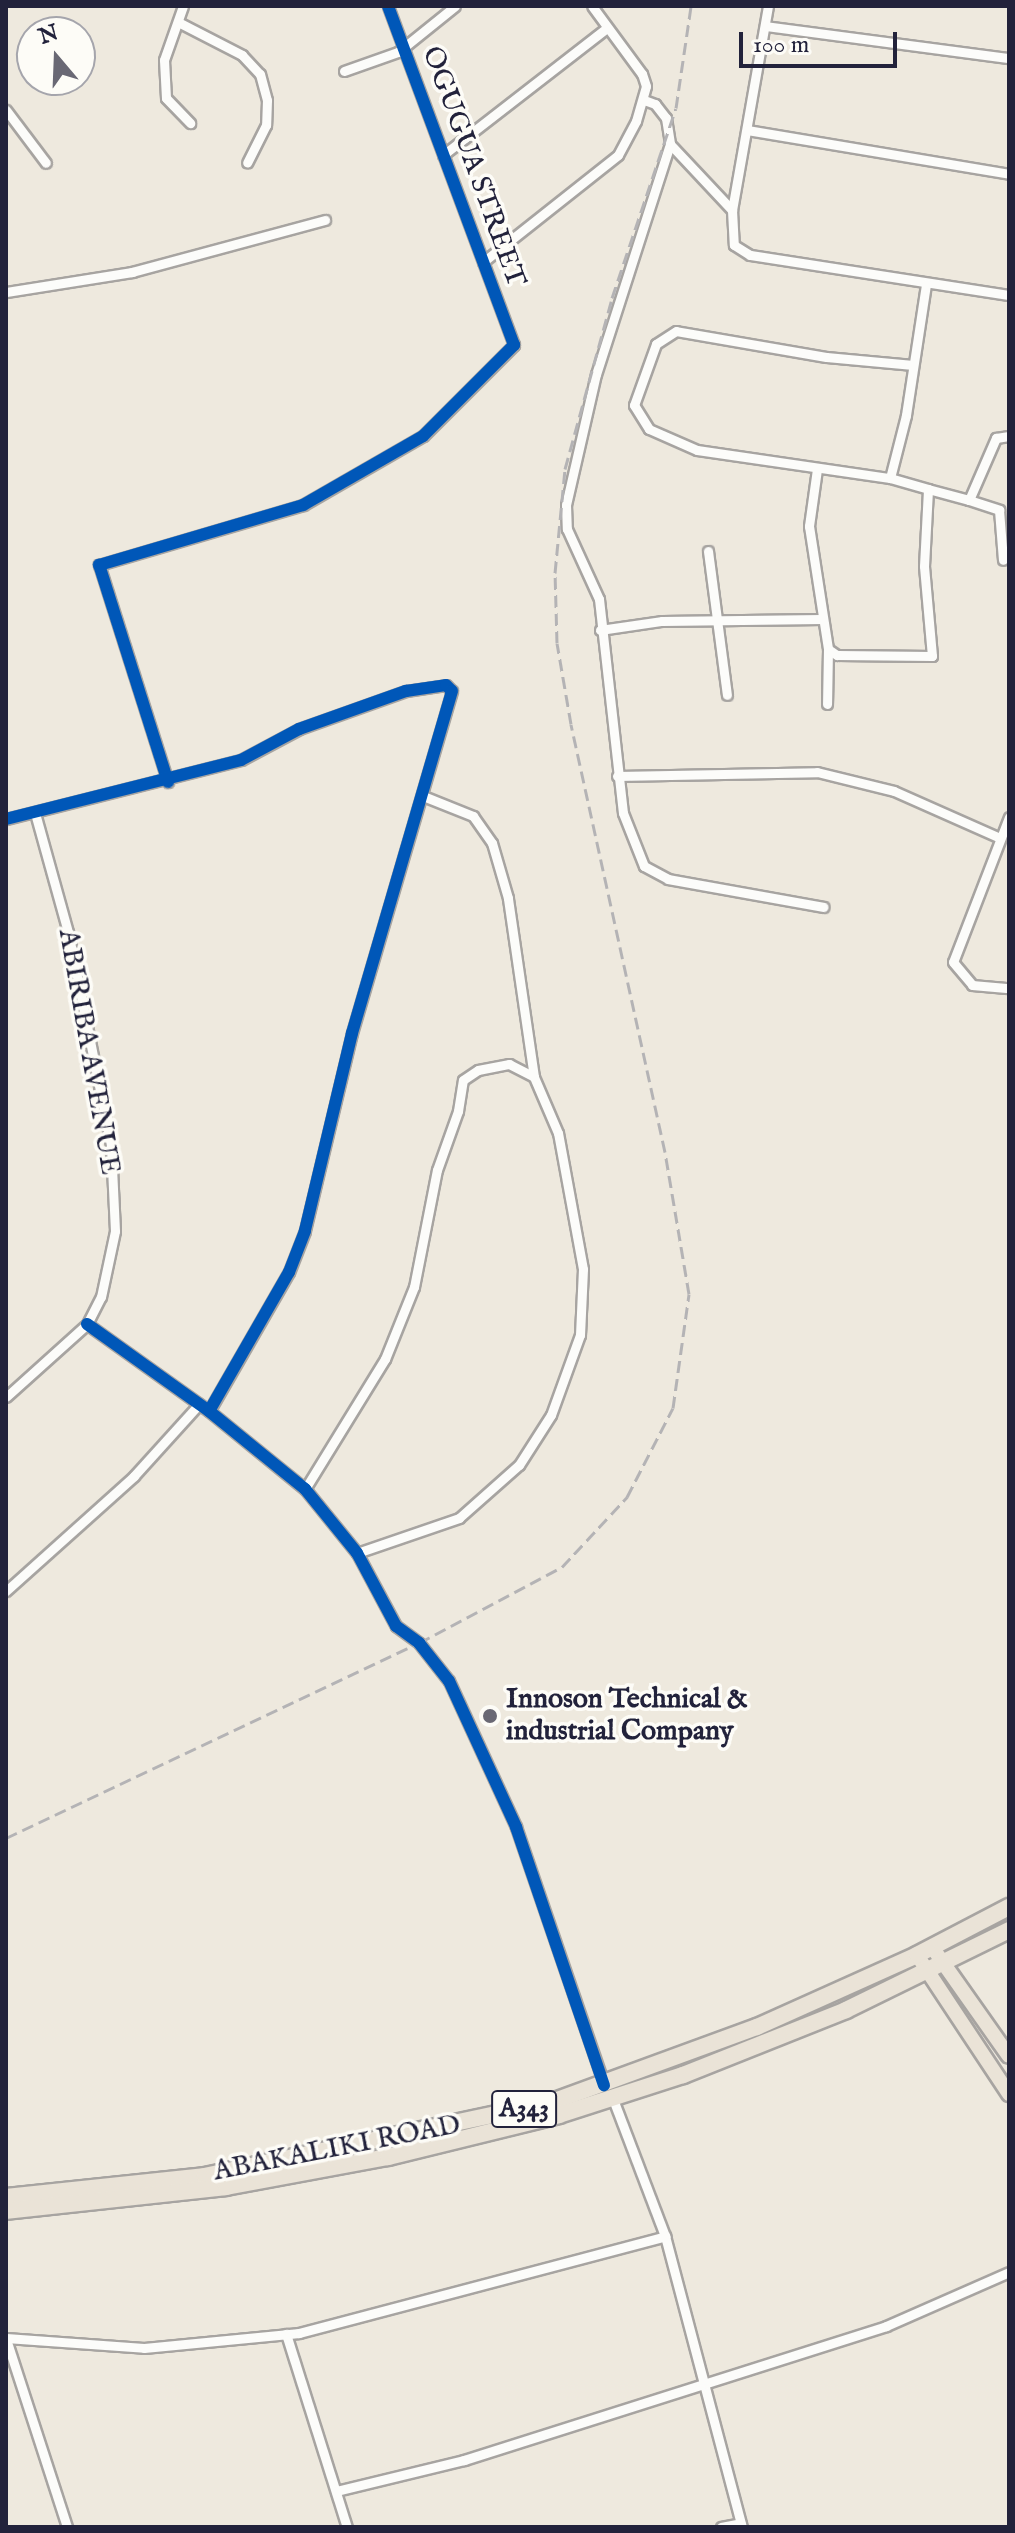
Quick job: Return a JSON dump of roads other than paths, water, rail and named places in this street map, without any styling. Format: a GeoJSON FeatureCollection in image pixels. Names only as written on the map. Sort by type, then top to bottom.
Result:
{"type":"FeatureCollection","features":[{"type":"Feature","properties":{"kind":"highway","name":"ABAKALIKI ROAD"},"geometry":{"type":"LineString","coordinates":[[6,2197],[205,2176],[609,2092],[925,1951],[1009,1907]]}},
{"type":"Feature","properties":{"kind":"highway","name":"ABAKALIKI ROAD"},"geometry":{"type":"LineString","coordinates":[[6,2211],[226,2187],[414,2151],[609,2092],[809,2026],[944,1965],[1009,1930]]}},
{"type":"Feature","properties":{"kind":"main road"},"geometry":{"type":"LineString","coordinates":[[925,1951],[944,1965],[1009,2056]]}},
{"type":"Feature","properties":{"kind":"main road"},"geometry":{"type":"LineString","coordinates":[[925,1951],[928,1972],[1009,2094]]}},
{"type":"Feature","properties":{"kind":"street"},"geometry":{"type":"LineString","coordinates":[[183,6],[180,23],[164,60],[166,98],[190,123]]}},
{"type":"Feature","properties":{"kind":"street","name":"OGUGUA STREET"},"geometry":{"type":"LineString","coordinates":[[168,782],[99,565],[303,505],[423,436],[514,345],[388,6]]}},
{"type":"Feature","properties":{"kind":"street"},"geometry":{"type":"LineString","coordinates":[[344,71],[398,52],[403,44],[455,6]]}},
{"type":"Feature","properties":{"kind":"street"},"geometry":{"type":"LineString","coordinates":[[483,262],[618,155],[644,100],[642,74],[592,6]]}},
{"type":"Feature","properties":{"kind":"street"},"geometry":{"type":"LineString","coordinates":[[768,6],[732,210],[730,237],[750,255],[1009,295]]}},
{"type":"Feature","properties":{"kind":"street"},"geometry":{"type":"LineString","coordinates":[[180,23],[242,55],[260,74],[267,100],[266,125],[247,163]]}},
{"type":"Feature","properties":{"kind":"street"},"geometry":{"type":"LineString","coordinates":[[765,26],[1009,58]]}},
{"type":"Feature","properties":{"kind":"street"},"geometry":{"type":"LineString","coordinates":[[443,155],[607,28]]}},
{"type":"Feature","properties":{"kind":"street"},"geometry":{"type":"LineString","coordinates":[[644,100],[655,104],[666,118],[670,144],[596,374],[566,505],[567,529],[599,599],[617,776],[631,840],[644,866],[668,879],[823,907]]}},
{"type":"Feature","properties":{"kind":"street"},"geometry":{"type":"LineString","coordinates":[[6,110],[46,163]]}},
{"type":"Feature","properties":{"kind":"street"},"geometry":{"type":"LineString","coordinates":[[747,130],[1009,174]]}},
{"type":"Feature","properties":{"kind":"street"},"geometry":{"type":"LineString","coordinates":[[670,144],[732,210]]}},
{"type":"Feature","properties":{"kind":"street"},"geometry":{"type":"LineString","coordinates":[[6,292],[132,272],[325,220]]}},
{"type":"Feature","properties":{"kind":"street"},"geometry":{"type":"LineString","coordinates":[[890,478],[926,284]]}},
{"type":"Feature","properties":{"kind":"street"},"geometry":{"type":"LineString","coordinates":[[913,365],[826,357],[706,333],[676,331],[656,344],[634,405],[649,429],[697,450],[890,478],[999,510],[1003,560]]}},
{"type":"Feature","properties":{"kind":"street"},"geometry":{"type":"LineString","coordinates":[[969,500],[996,438],[1009,436]]}},
{"type":"Feature","properties":{"kind":"street"},"geometry":{"type":"LineString","coordinates":[[817,469],[809,526],[828,649],[827,704]]}},
{"type":"Feature","properties":{"kind":"street"},"geometry":{"type":"LineString","coordinates":[[828,649],[837,655],[932,656],[924,566],[928,489]]}},
{"type":"Feature","properties":{"kind":"street"},"geometry":{"type":"LineString","coordinates":[[708,551],[714,620],[727,695]]}},
{"type":"Feature","properties":{"kind":"street"},"geometry":{"type":"LineString","coordinates":[[600,630],[714,620],[822,619]]}},
{"type":"Feature","properties":{"kind":"street"},"geometry":{"type":"LineString","coordinates":[[6,819],[168,782],[241,760],[299,729],[406,691],[446,685],[451,688],[451,701],[352,1033],[305,1231],[289,1272],[209,1411]]}},
{"type":"Feature","properties":{"kind":"street"},"geometry":{"type":"LineString","coordinates":[[617,776],[817,772],[843,780],[867,781],[1000,838]]}},
{"type":"Feature","properties":{"kind":"street"},"geometry":{"type":"LineString","coordinates":[[357,1553],[459,1518],[519,1465],[558,1399],[580,1335],[583,1269],[558,1133],[534,1077],[508,898],[492,843],[473,816],[423,796]]}},
{"type":"Feature","properties":{"kind":"street","name":"ABIRIBA AVENUE"},"geometry":{"type":"LineString","coordinates":[[6,1397],[87,1324],[101,1297],[115,1231],[111,1145],[68,932],[35,813]]}},
{"type":"Feature","properties":{"kind":"street"},"geometry":{"type":"LineString","coordinates":[[1009,817],[953,962],[972,985],[1009,988]]}},
{"type":"Feature","properties":{"kind":"street"},"geometry":{"type":"LineString","coordinates":[[305,1489],[385,1359],[414,1287],[437,1170],[458,1111],[463,1080],[478,1070],[509,1064],[534,1077]]}},
{"type":"Feature","properties":{"kind":"street"},"geometry":{"type":"LineString","coordinates":[[87,1324],[209,1411],[305,1489],[357,1553],[387,1615],[449,1681],[516,1827],[609,2092],[665,2236],[741,2525],[721,2527]]}},
{"type":"Feature","properties":{"kind":"street"},"geometry":{"type":"LineString","coordinates":[[6,1591],[134,1476],[199,1404]]}},
{"type":"Feature","properties":{"kind":"street"},"geometry":{"type":"LineString","coordinates":[[67,2527],[6,2338],[144,2348],[286,2334],[665,2236]]}},
{"type":"Feature","properties":{"kind":"street"},"geometry":{"type":"LineString","coordinates":[[336,2491],[464,2460],[886,2326],[1009,2272]]}},
{"type":"Feature","properties":{"kind":"street"},"geometry":{"type":"LineString","coordinates":[[286,2334],[347,2527]]}},
{"type":"Feature","properties":{"kind":"railway"},"geometry":{"type":"LineString","coordinates":[[6,1838],[419,1643],[562,1567],[627,1497],[673,1408],[689,1294],[665,1152],[571,724],[557,643],[555,573],[565,469],[612,298],[676,108],[691,6]]}},
{"type":"Feature","properties":{"kind":"place","name":"Innoson Technical & industrial Company"},"geometry":{"type":"Point","coordinates":[490,1716]}}]}
